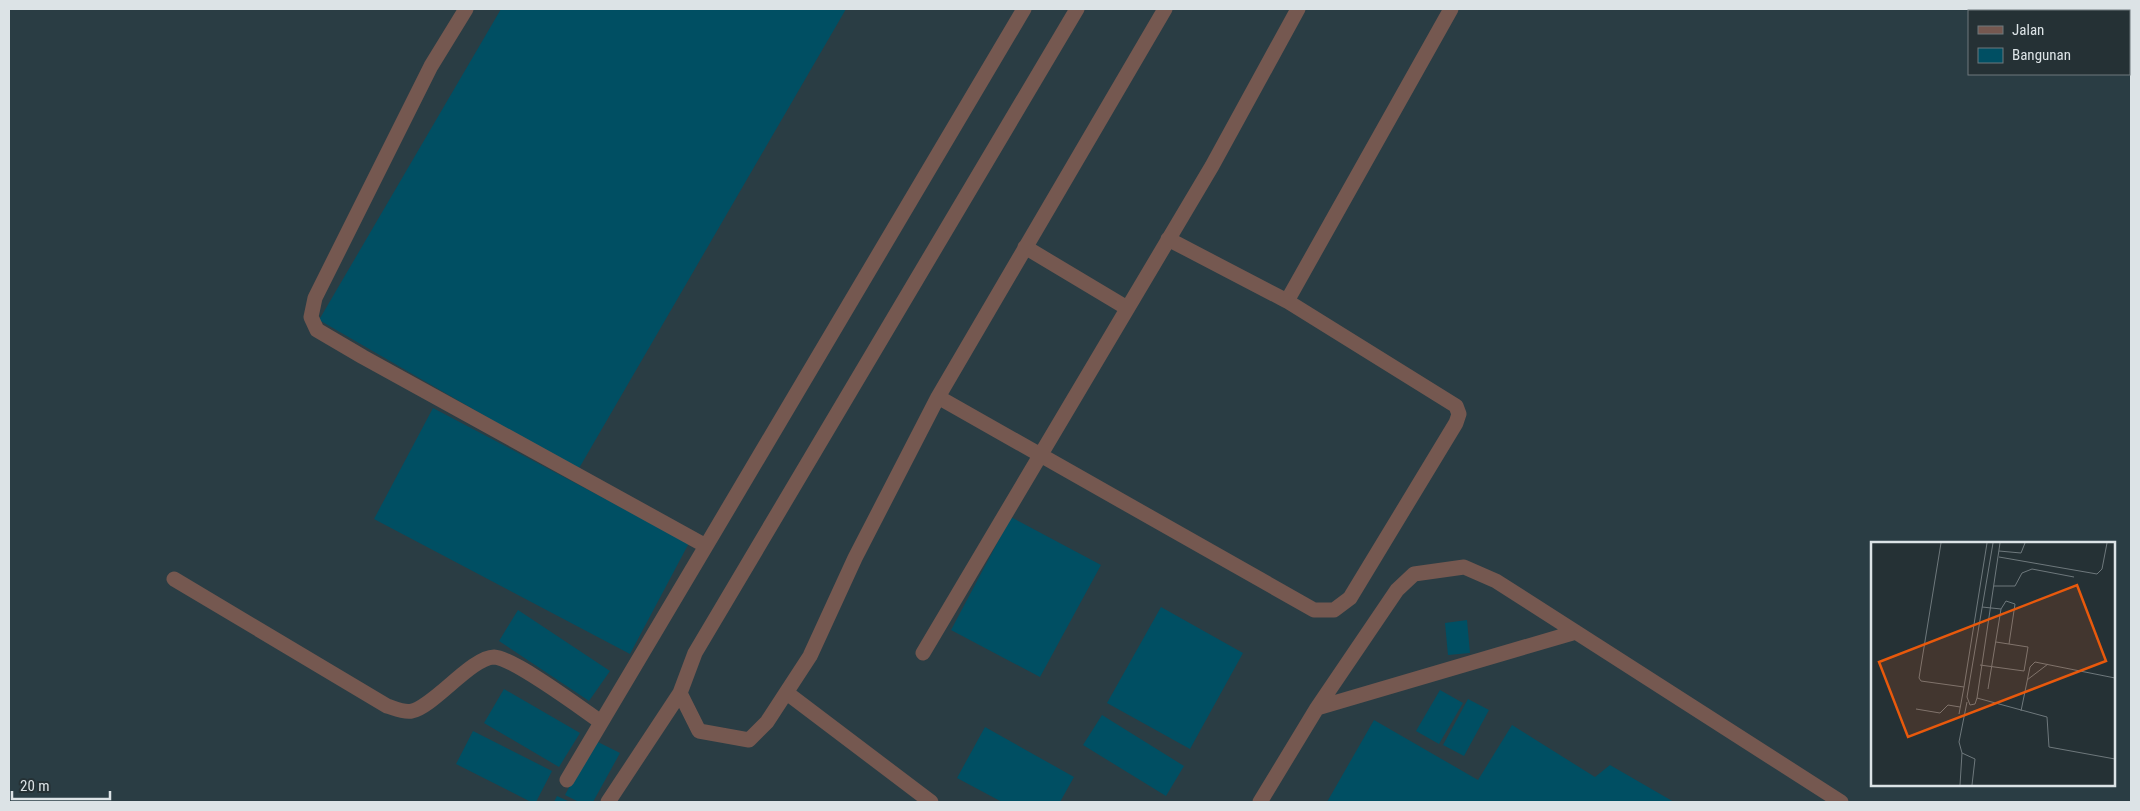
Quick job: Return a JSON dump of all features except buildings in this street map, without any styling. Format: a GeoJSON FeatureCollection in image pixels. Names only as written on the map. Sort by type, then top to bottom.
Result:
{"type":"FeatureCollection","features":[{"type":"Feature","properties":{"kind":"lane"},"geometry":{"type":"LineString","coordinates":[[466,9],[431,66],[314,298],[311,317],[317,330],[356,354],[706,546]]}},
{"type":"Feature","properties":{"kind":"lane"},"geometry":{"type":"LineString","coordinates":[[567,780],[1024,9]]}},
{"type":"Feature","properties":{"kind":"lane"},"geometry":{"type":"LineString","coordinates":[[615,802],[632,775],[669,727],[682,698],[695,653],[1077,9]]}},
{"type":"Feature","properties":{"kind":"lane"},"geometry":{"type":"LineString","coordinates":[[682,698],[699,731],[749,740],[767,722],[810,656],[855,558],[938,397],[1165,9]]}},
{"type":"Feature","properties":{"kind":"lane"},"geometry":{"type":"LineString","coordinates":[[923,652],[1212,166],[1298,9]]}},
{"type":"Feature","properties":{"kind":"lane"},"geometry":{"type":"LineString","coordinates":[[1287,301],[1451,9]]}},
{"type":"Feature","properties":{"kind":"lane"},"geometry":{"type":"LineString","coordinates":[[938,397],[1314,610],[1334,610],[1350,598],[1456,423],[1459,414],[1456,406],[1287,301],[1168,239]]}},
{"type":"Feature","properties":{"kind":"lane"},"geometry":{"type":"LineString","coordinates":[[1026,247],[1127,308]]}},
{"type":"Feature","properties":{"kind":"lane"},"geometry":{"type":"LineString","coordinates":[[1260,802],[1317,708],[1397,590],[1414,574],[1464,567],[1496,582],[1842,802]]}},
{"type":"Feature","properties":{"kind":"lane"},"geometry":{"type":"LineString","coordinates":[[174,579],[387,706],[412,712],[488,658],[495,657],[536,677],[601,722]]}},
{"type":"Feature","properties":{"kind":"lane"},"geometry":{"type":"LineString","coordinates":[[1317,708],[1576,632]]}},
{"type":"Feature","properties":{"kind":"lane"},"geometry":{"type":"LineString","coordinates":[[787,693],[930,802]]}},
{"type":"Feature","properties":{"kind":"lane"},"geometry":{"type":"LineString","coordinates":[[608,802],[682,698]]}},
{"type":"Feature","properties":{"kind":"shaded area"},"geometry":{"type":"Polygon","coordinates":[[[9,9],[2131,9],[2131,802],[9,802],[9,9]]]}}]}
